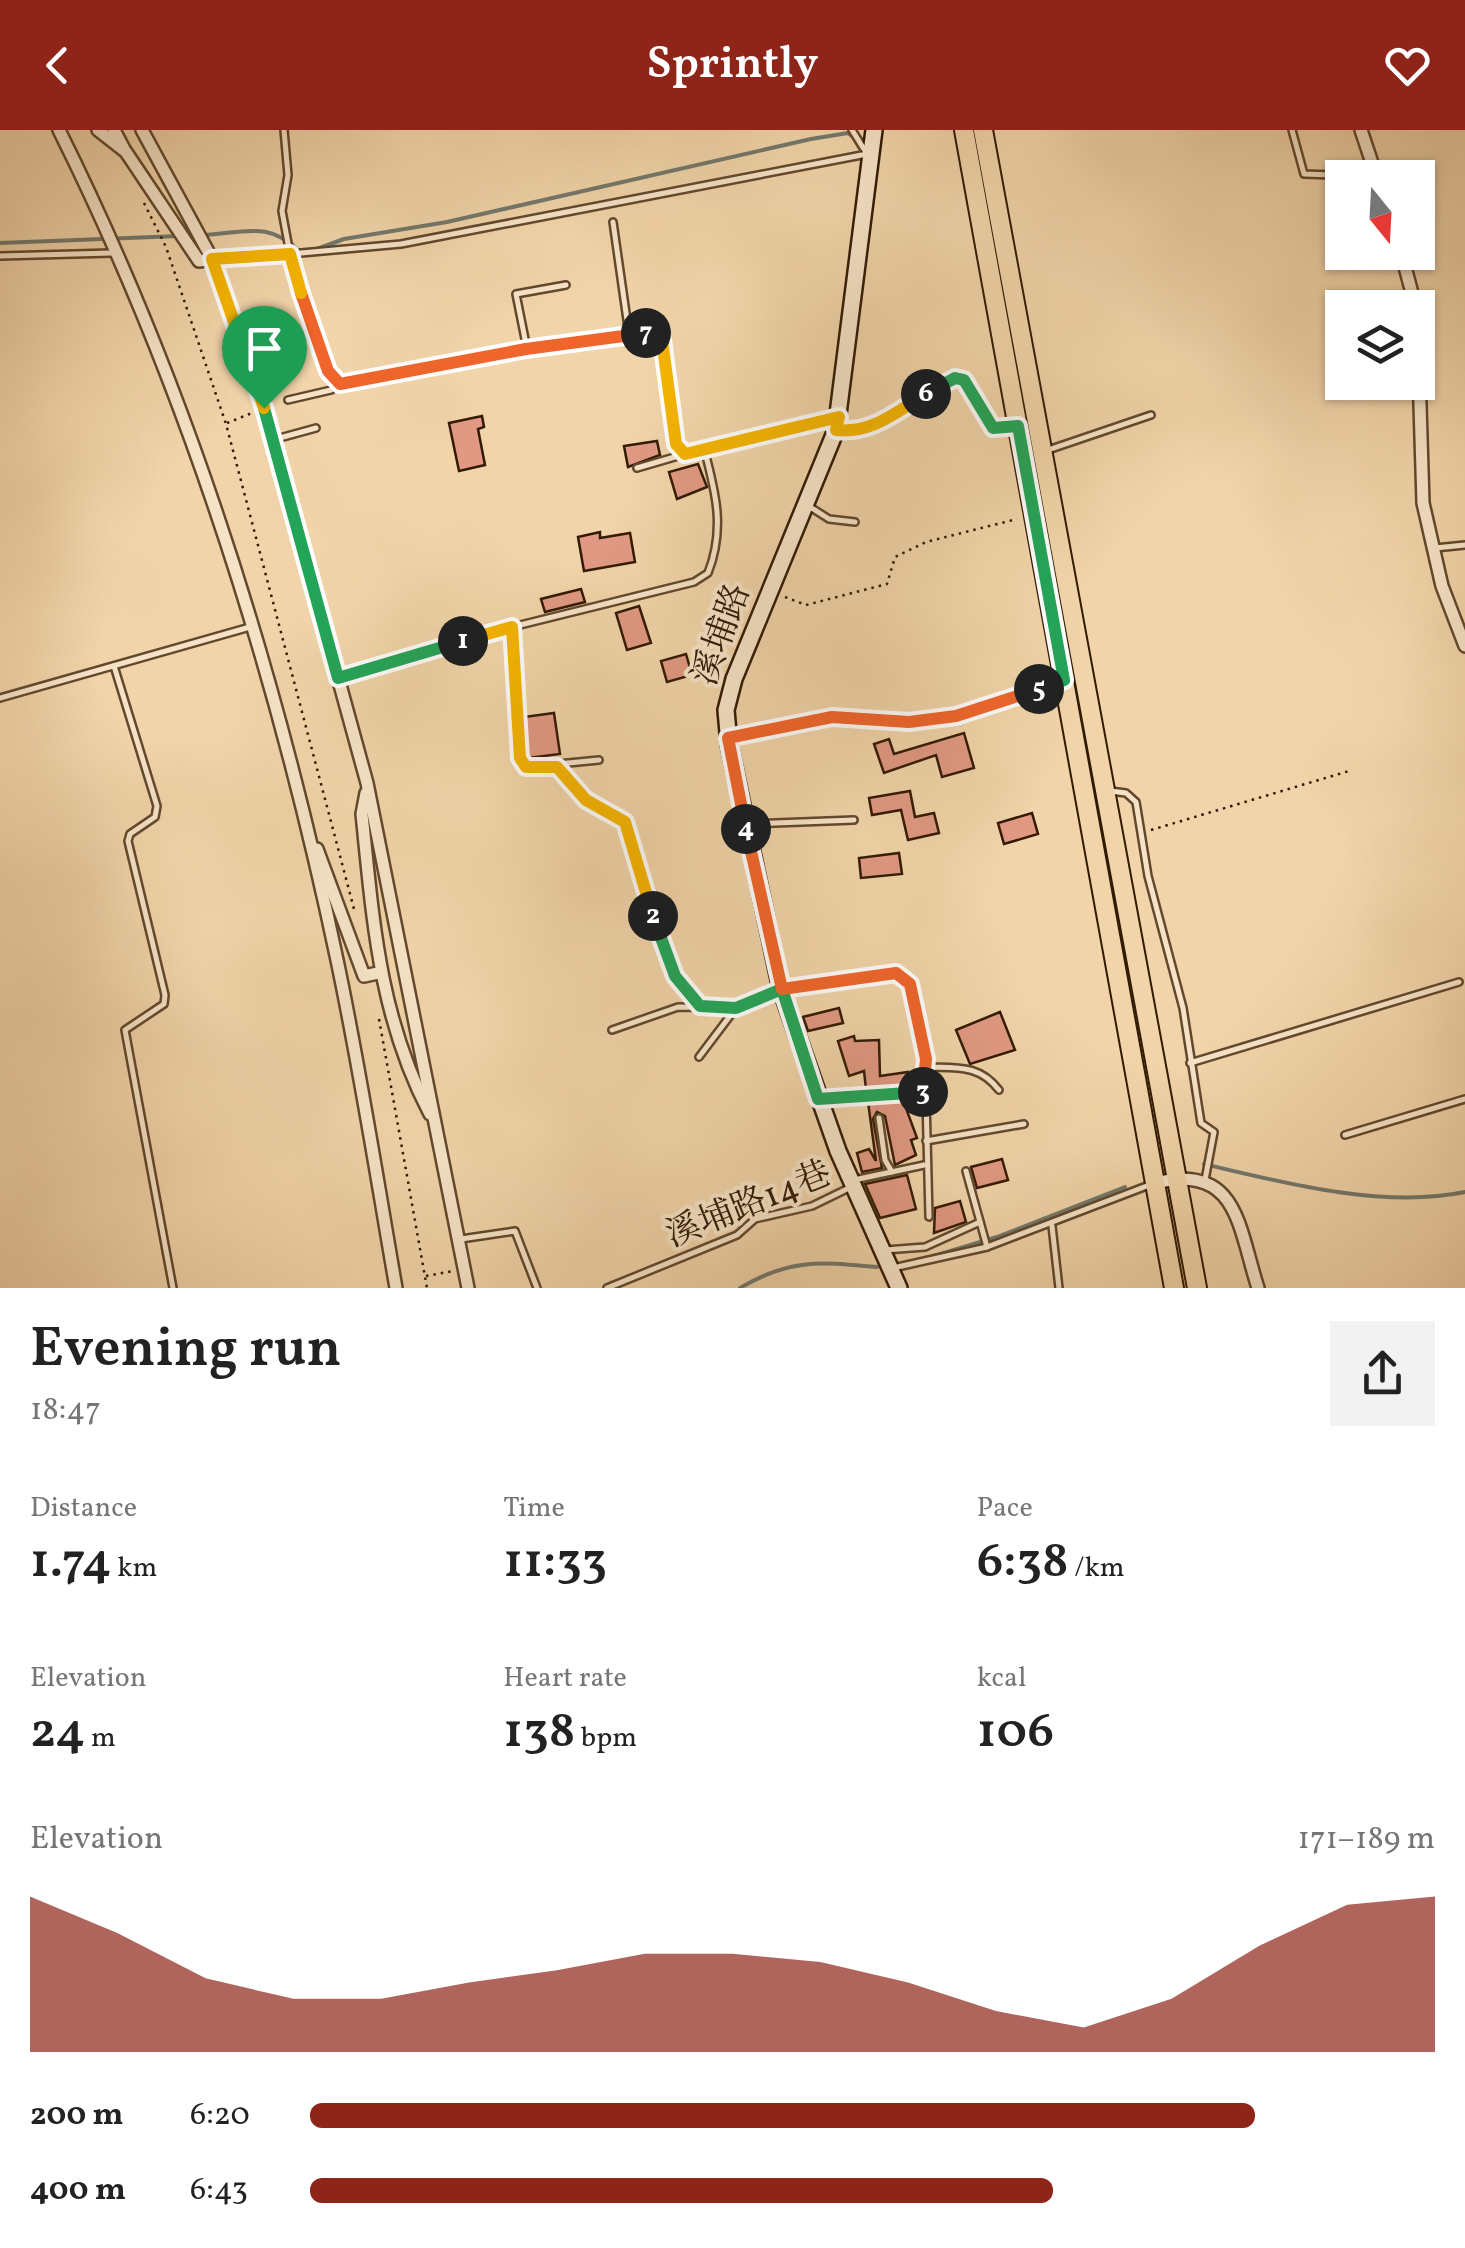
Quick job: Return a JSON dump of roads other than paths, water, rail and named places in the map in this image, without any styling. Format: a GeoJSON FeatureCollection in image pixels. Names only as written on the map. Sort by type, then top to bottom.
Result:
{"type":"FeatureCollection","features":[{"type":"Feature","properties":{"kind":"main road"},"geometry":{"type":"LineString","coordinates":[[964,130],[1174,1288]]}},
{"type":"Feature","properties":{"kind":"main road"},"geometry":{"type":"LineString","coordinates":[[983,130],[1197,1288]]}},
{"type":"Feature","properties":{"kind":"street"},"geometry":{"type":"LineString","coordinates":[[59,130],[120,252],[160,352],[253,626],[337,960],[396,1288]]}},
{"type":"Feature","properties":{"kind":"street"},"geometry":{"type":"LineString","coordinates":[[98,130],[126,152]]}},
{"type":"Feature","properties":{"kind":"street"},"geometry":{"type":"LineString","coordinates":[[114,130],[199,261],[212,259]]}},
{"type":"Feature","properties":{"kind":"street"},"geometry":{"type":"LineString","coordinates":[[142,130],[212,259],[264,408],[368,783],[468,1288]]}},
{"type":"Feature","properties":{"kind":"street","name":"溪埔路"},"geometry":{"type":"LineString","coordinates":[[874,130],[868,154],[838,424],[734,679],[726,710],[745,824],[782,989],[818,1099],[899,1288]]}},
{"type":"Feature","properties":{"kind":"street"},"geometry":{"type":"LineString","coordinates":[[1361,130],[1371,160]]}},
{"type":"Feature","properties":{"kind":"street"},"geometry":{"type":"LineString","coordinates":[[1420,400],[1423,503],[1432,548],[1465,646]]}},
{"type":"Feature","properties":{"kind":"street"},"geometry":{"type":"LineString","coordinates":[[368,783],[362,814],[378,973],[416,1089],[436,1126]]}},
{"type":"Feature","properties":{"kind":"street"},"geometry":{"type":"LineString","coordinates":[[304,823],[364,976],[378,973]]}},
{"type":"Feature","properties":{"kind":"street"},"geometry":{"type":"LineString","coordinates":[[1155,1183],[1178,1178],[1206,1180],[1226,1194],[1258,1288]]}},
{"type":"Feature","properties":{"kind":"lane"},"geometry":{"type":"LineString","coordinates":[[284,130],[288,175],[282,211],[290,254],[308,320],[328,371],[340,384]]}},
{"type":"Feature","properties":{"kind":"lane"},"geometry":{"type":"LineString","coordinates":[[212,259],[401,244],[868,154],[852,130]]}},
{"type":"Feature","properties":{"kind":"lane"},"geometry":{"type":"LineString","coordinates":[[1292,130],[1304,174],[1325,175]]}},
{"type":"Feature","properties":{"kind":"lane"},"geometry":{"type":"LineString","coordinates":[[614,222],[628,334]]}},
{"type":"Feature","properties":{"kind":"lane"},"geometry":{"type":"LineString","coordinates":[[0,256],[120,252]]}},
{"type":"Feature","properties":{"kind":"lane"},"geometry":{"type":"LineString","coordinates":[[526,349],[516,294],[566,284]]}},
{"type":"Feature","properties":{"kind":"lane"},"geometry":{"type":"LineString","coordinates":[[288,400],[340,384],[526,349],[656,333],[662,340],[676,444],[685,454]]}},
{"type":"Feature","properties":{"kind":"lane"},"geometry":{"type":"LineString","coordinates":[[638,468],[685,454],[838,424],[872,427],[955,378],[974,392],[984,420],[993,428],[1018,426]]}},
{"type":"Feature","properties":{"kind":"lane"},"geometry":{"type":"LineString","coordinates":[[1043,452],[1151,416]]}},
{"type":"Feature","properties":{"kind":"lane"},"geometry":{"type":"LineString","coordinates":[[273,440],[316,428]]}},
{"type":"Feature","properties":{"kind":"lane"},"geometry":{"type":"LineString","coordinates":[[338,678],[512,627],[682,588],[708,572],[720,514],[704,452]]}},
{"type":"Feature","properties":{"kind":"lane"},"geometry":{"type":"LineString","coordinates":[[806,504],[829,520],[854,522]]}},
{"type":"Feature","properties":{"kind":"lane"},"geometry":{"type":"LineString","coordinates":[[1432,548],[1465,544]]}},
{"type":"Feature","properties":{"kind":"lane"},"geometry":{"type":"LineString","coordinates":[[0,698],[253,626]]}},
{"type":"Feature","properties":{"kind":"lane"},"geometry":{"type":"LineString","coordinates":[[512,627],[520,758],[526,767],[599,760]]}},
{"type":"Feature","properties":{"kind":"lane"},"geometry":{"type":"LineString","coordinates":[[114,666],[157,806],[155,818],[130,834],[128,842],[166,995],[164,1004],[126,1030],[172,1288]]}},
{"type":"Feature","properties":{"kind":"lane"},"geometry":{"type":"LineString","coordinates":[[728,738],[832,717],[909,722],[956,716],[1064,680]]}},
{"type":"Feature","properties":{"kind":"lane"},"geometry":{"type":"LineString","coordinates":[[557,767],[586,800],[625,822],[664,951],[675,976],[700,1006]]}},
{"type":"Feature","properties":{"kind":"lane"},"geometry":{"type":"LineString","coordinates":[[1106,791],[1126,793],[1136,802],[1183,1008],[1201,1123],[1214,1132],[1206,1180]]}},
{"type":"Feature","properties":{"kind":"lane"},"geometry":{"type":"LineString","coordinates":[[745,824],[854,820]]}},
{"type":"Feature","properties":{"kind":"lane"},"geometry":{"type":"LineString","coordinates":[[612,1030],[678,1007],[736,1008],[782,989],[896,973],[910,984],[926,1068],[924,1164],[929,1217]]}},
{"type":"Feature","properties":{"kind":"lane"},"geometry":{"type":"LineString","coordinates":[[1190,1063],[1459,982]]}},
{"type":"Feature","properties":{"kind":"lane"},"geometry":{"type":"LineString","coordinates":[[699,1057],[736,1008]]}},
{"type":"Feature","properties":{"kind":"lane"},"geometry":{"type":"LineString","coordinates":[[926,1068],[971,1068],[987,1074],[999,1090]]}},
{"type":"Feature","properties":{"kind":"lane"},"geometry":{"type":"LineString","coordinates":[[818,1099],[926,1092]]}},
{"type":"Feature","properties":{"kind":"lane"},"geometry":{"type":"LineString","coordinates":[[1345,1135],[1465,1099]]}},
{"type":"Feature","properties":{"kind":"lane"},"geometry":{"type":"LineString","coordinates":[[879,1118],[885,1160],[892,1172]]}},
{"type":"Feature","properties":{"kind":"lane"},"geometry":{"type":"LineString","coordinates":[[926,1141],[1024,1124]]}},
{"type":"Feature","properties":{"kind":"lane","name":"溪埔路14巷"},"geometry":{"type":"LineString","coordinates":[[607,1288],[737,1234],[755,1219],[812,1206],[852,1183],[924,1164]]}},
{"type":"Feature","properties":{"kind":"lane"},"geometry":{"type":"LineString","coordinates":[[966,1171],[986,1244]]}},
{"type":"Feature","properties":{"kind":"lane"},"geometry":{"type":"LineString","coordinates":[[893,1268],[1052,1225],[1155,1183]]}},
{"type":"Feature","properties":{"kind":"lane"},"geometry":{"type":"LineString","coordinates":[[884,1250],[925,1247],[980,1225]]}},
{"type":"Feature","properties":{"kind":"lane"},"geometry":{"type":"LineString","coordinates":[[1052,1225],[1059,1288]]}},
{"type":"Feature","properties":{"kind":"lane"},"geometry":{"type":"LineString","coordinates":[[459,1240],[515,1230],[538,1288]]}},
{"type":"Feature","properties":{"kind":"waterway"},"geometry":{"type":"LineString","coordinates":[[314,250],[344,239],[447,222],[811,139],[848,133],[858,140]]}},
{"type":"Feature","properties":{"kind":"waterway"},"geometry":{"type":"LineString","coordinates":[[203,235],[266,232],[289,242],[300,252]]}},
{"type":"Feature","properties":{"kind":"waterway"},"geometry":{"type":"LineString","coordinates":[[0,243],[179,236]]}},
{"type":"Feature","properties":{"kind":"waterway"},"geometry":{"type":"LineString","coordinates":[[1204,1164],[1300,1186],[1368,1196],[1465,1192]]}},
{"type":"Feature","properties":{"kind":"waterway"},"geometry":{"type":"LineString","coordinates":[[927,1258],[997,1237],[1125,1187]]}},
{"type":"Feature","properties":{"kind":"waterway"},"geometry":{"type":"LineString","coordinates":[[740,1288],[775,1271],[806,1264],[877,1267]]}}]}
